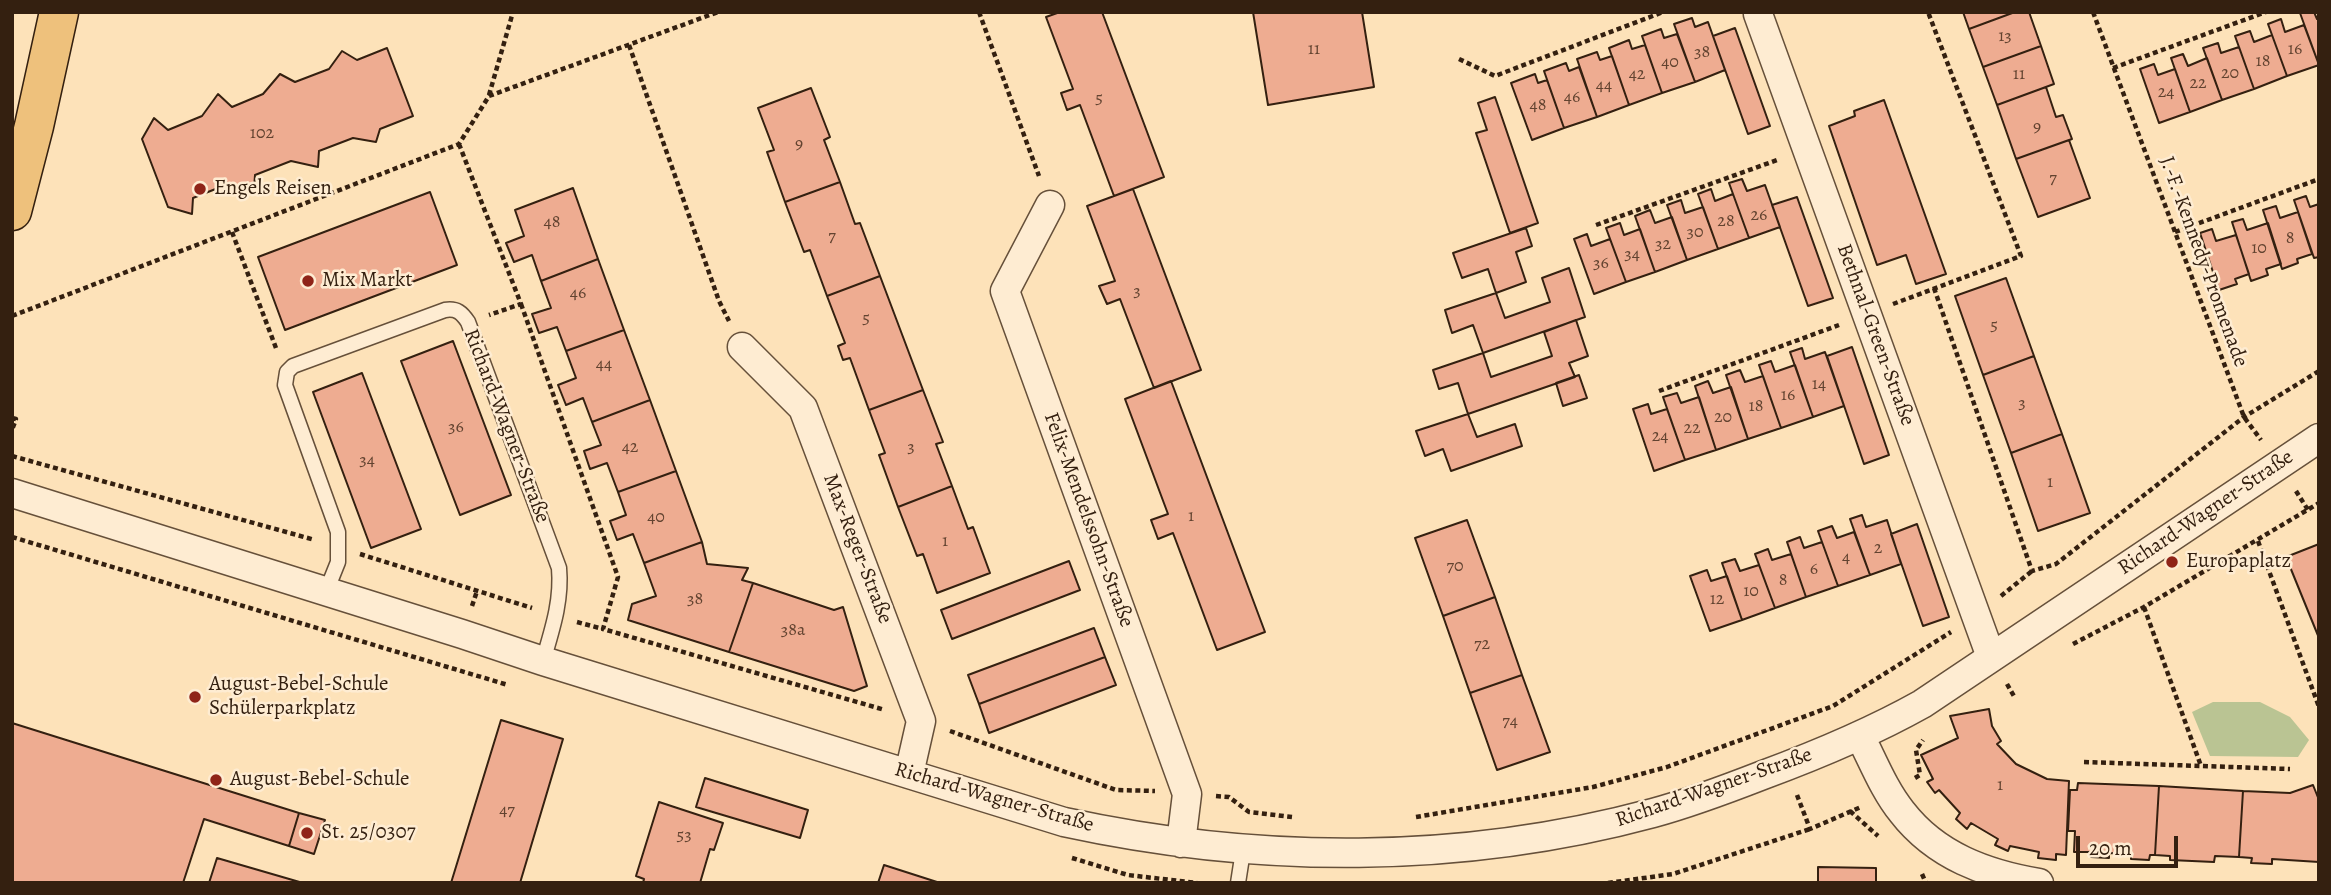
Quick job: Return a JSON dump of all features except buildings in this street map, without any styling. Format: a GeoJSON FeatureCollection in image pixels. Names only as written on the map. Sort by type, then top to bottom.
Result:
{"type":"FeatureCollection","features":[{"type":"Feature","properties":{"kind":"main road"},"geometry":{"type":"LineString","coordinates":[[12,211],[59,12]]}},
{"type":"Feature","properties":{"kind":"street","name":"Bethnal-Green-Straße"},"geometry":{"type":"LineString","coordinates":[[1758,13],[1991,657]]}},
{"type":"Feature","properties":{"kind":"street","name":"Felix-Mendelssohn-Straße"},"geometry":{"type":"LineString","coordinates":[[1050,205],[1005,291],[1187,794],[1181,843]]}},
{"type":"Feature","properties":{"kind":"street","name":"Max-Reger-Straße"},"geometry":{"type":"LineString","coordinates":[[742,347],[803,408],[921,721]]}},
{"type":"Feature","properties":{"kind":"street","name":"Richard-Wagner-Straße"},"geometry":{"type":"LineString","coordinates":[[12,493],[1009,807],[1064,822],[1181,843],[1243,851],[1329,854],[1433,850],[1524,840],[1594,827],[1654,813],[1726,789],[1860,736],[1923,704],[2319,438]]}},
{"type":"Feature","properties":{"kind":"street"},"geometry":{"type":"LineString","coordinates":[[909,774],[921,721]]}},
{"type":"Feature","properties":{"kind":"street"},"geometry":{"type":"LineString","coordinates":[[1860,736],[1901,811],[1932,842],[1978,868],[2001,876],[2039,883]]}},
{"type":"Feature","properties":{"kind":"lane","name":"Richard-Wagner-Straße"},"geometry":{"type":"LineString","coordinates":[[286,375],[293,366],[445,310],[453,309],[462,314],[468,322],[559,568],[561,587],[543,661]]}},
{"type":"Feature","properties":{"kind":"lane"},"geometry":{"type":"LineString","coordinates":[[286,375],[285,385],[335,519],[338,562],[326,592]]}},
{"type":"Feature","properties":{"kind":"lane"},"geometry":{"type":"LineString","coordinates":[[1238,883],[1243,851]]}},
{"type":"Feature","properties":{"kind":"path"},"geometry":{"type":"LineString","coordinates":[[12,316],[459,144],[489,96],[513,12]]}},
{"type":"Feature","properties":{"kind":"path"},"geometry":{"type":"LineString","coordinates":[[489,96],[718,12]]}},
{"type":"Feature","properties":{"kind":"path"},"geometry":{"type":"LineString","coordinates":[[979,12],[1050,205]]}},
{"type":"Feature","properties":{"kind":"path"},"geometry":{"type":"LineString","coordinates":[[1459,59],[1495,76],[1663,12]]}},
{"type":"Feature","properties":{"kind":"path"},"geometry":{"type":"LineString","coordinates":[[1660,391],[2021,256],[1928,12]]}},
{"type":"Feature","properties":{"kind":"path","name":"J.-F.-Kennedy-Promenade"},"geometry":{"type":"LineString","coordinates":[[2092,12],[2244,417],[2279,463],[2308,510]]}},
{"type":"Feature","properties":{"kind":"path"},"geometry":{"type":"LineString","coordinates":[[2113,68],[2266,12]]}},
{"type":"Feature","properties":{"kind":"path"},"geometry":{"type":"LineString","coordinates":[[629,45],[719,301],[742,347]]}},
{"type":"Feature","properties":{"kind":"path"},"geometry":{"type":"LineString","coordinates":[[459,144],[521,304],[618,577],[603,629]]}},
{"type":"Feature","properties":{"kind":"path"},"geometry":{"type":"LineString","coordinates":[[1596,225],[1807,150]]}},
{"type":"Feature","properties":{"kind":"path"},"geometry":{"type":"LineString","coordinates":[[2175,233],[2319,179]]}},
{"type":"Feature","properties":{"kind":"path"},"geometry":{"type":"LineString","coordinates":[[232,231],[286,375]]}},
{"type":"Feature","properties":{"kind":"path"},"geometry":{"type":"LineString","coordinates":[[1934,288],[2032,571]]}},
{"type":"Feature","properties":{"kind":"path"},"geometry":{"type":"LineString","coordinates":[[468,322],[521,304]]}},
{"type":"Feature","properties":{"kind":"path"},"geometry":{"type":"LineString","coordinates":[[1407,818],[1592,788],[1667,767],[1833,706],[1976,616],[2032,571],[2056,564],[2244,417],[2319,371]]}},
{"type":"Feature","properties":{"kind":"path"},"geometry":{"type":"LineString","coordinates":[[12,418],[16,419],[12,430]]}},
{"type":"Feature","properties":{"kind":"path"},"geometry":{"type":"LineString","coordinates":[[12,456],[339,547],[556,616],[921,721],[1116,790],[1229,797],[1249,812],[1298,818]]}},
{"type":"Feature","properties":{"kind":"path"},"geometry":{"type":"LineString","coordinates":[[2201,766],[2144,607],[2319,503]]}},
{"type":"Feature","properties":{"kind":"path"},"geometry":{"type":"LineString","coordinates":[[2258,540],[2319,707]]}},
{"type":"Feature","properties":{"kind":"path"},"geometry":{"type":"LineString","coordinates":[[2084,762],[2290,769]]}},
{"type":"Feature","properties":{"kind":"path"},"geometry":{"type":"LineString","coordinates":[[1608,883],[1673,874],[1810,830]]}},
{"type":"Feature","properties":{"kind":"green space"},"geometry":{"type":"Polygon","coordinates":[[[2213,702],[2260,702],[2290,717],[2309,740],[2298,757],[2210,756],[2192,712],[2213,702]]]}},
{"type":"Feature","properties":{"kind":"place","name":"Engels Reisen"},"geometry":{"type":"Point","coordinates":[200,189]}},
{"type":"Feature","properties":{"kind":"place","name":"Mix Markt"},"geometry":{"type":"Point","coordinates":[308,281]}},
{"type":"Feature","properties":{"kind":"place","name":"Europaplatz"},"geometry":{"type":"Point","coordinates":[2172,562]}},
{"type":"Feature","properties":{"kind":"place","name":"August-Bebel-Schule Schülerparkplatz"},"geometry":{"type":"Point","coordinates":[195,697]}},
{"type":"Feature","properties":{"kind":"place","name":"August-Bebel-Schule"},"geometry":{"type":"Point","coordinates":[216,780]}},
{"type":"Feature","properties":{"kind":"place","name":"St. 25/0307"},"geometry":{"type":"Point","coordinates":[307,833]}}]}
